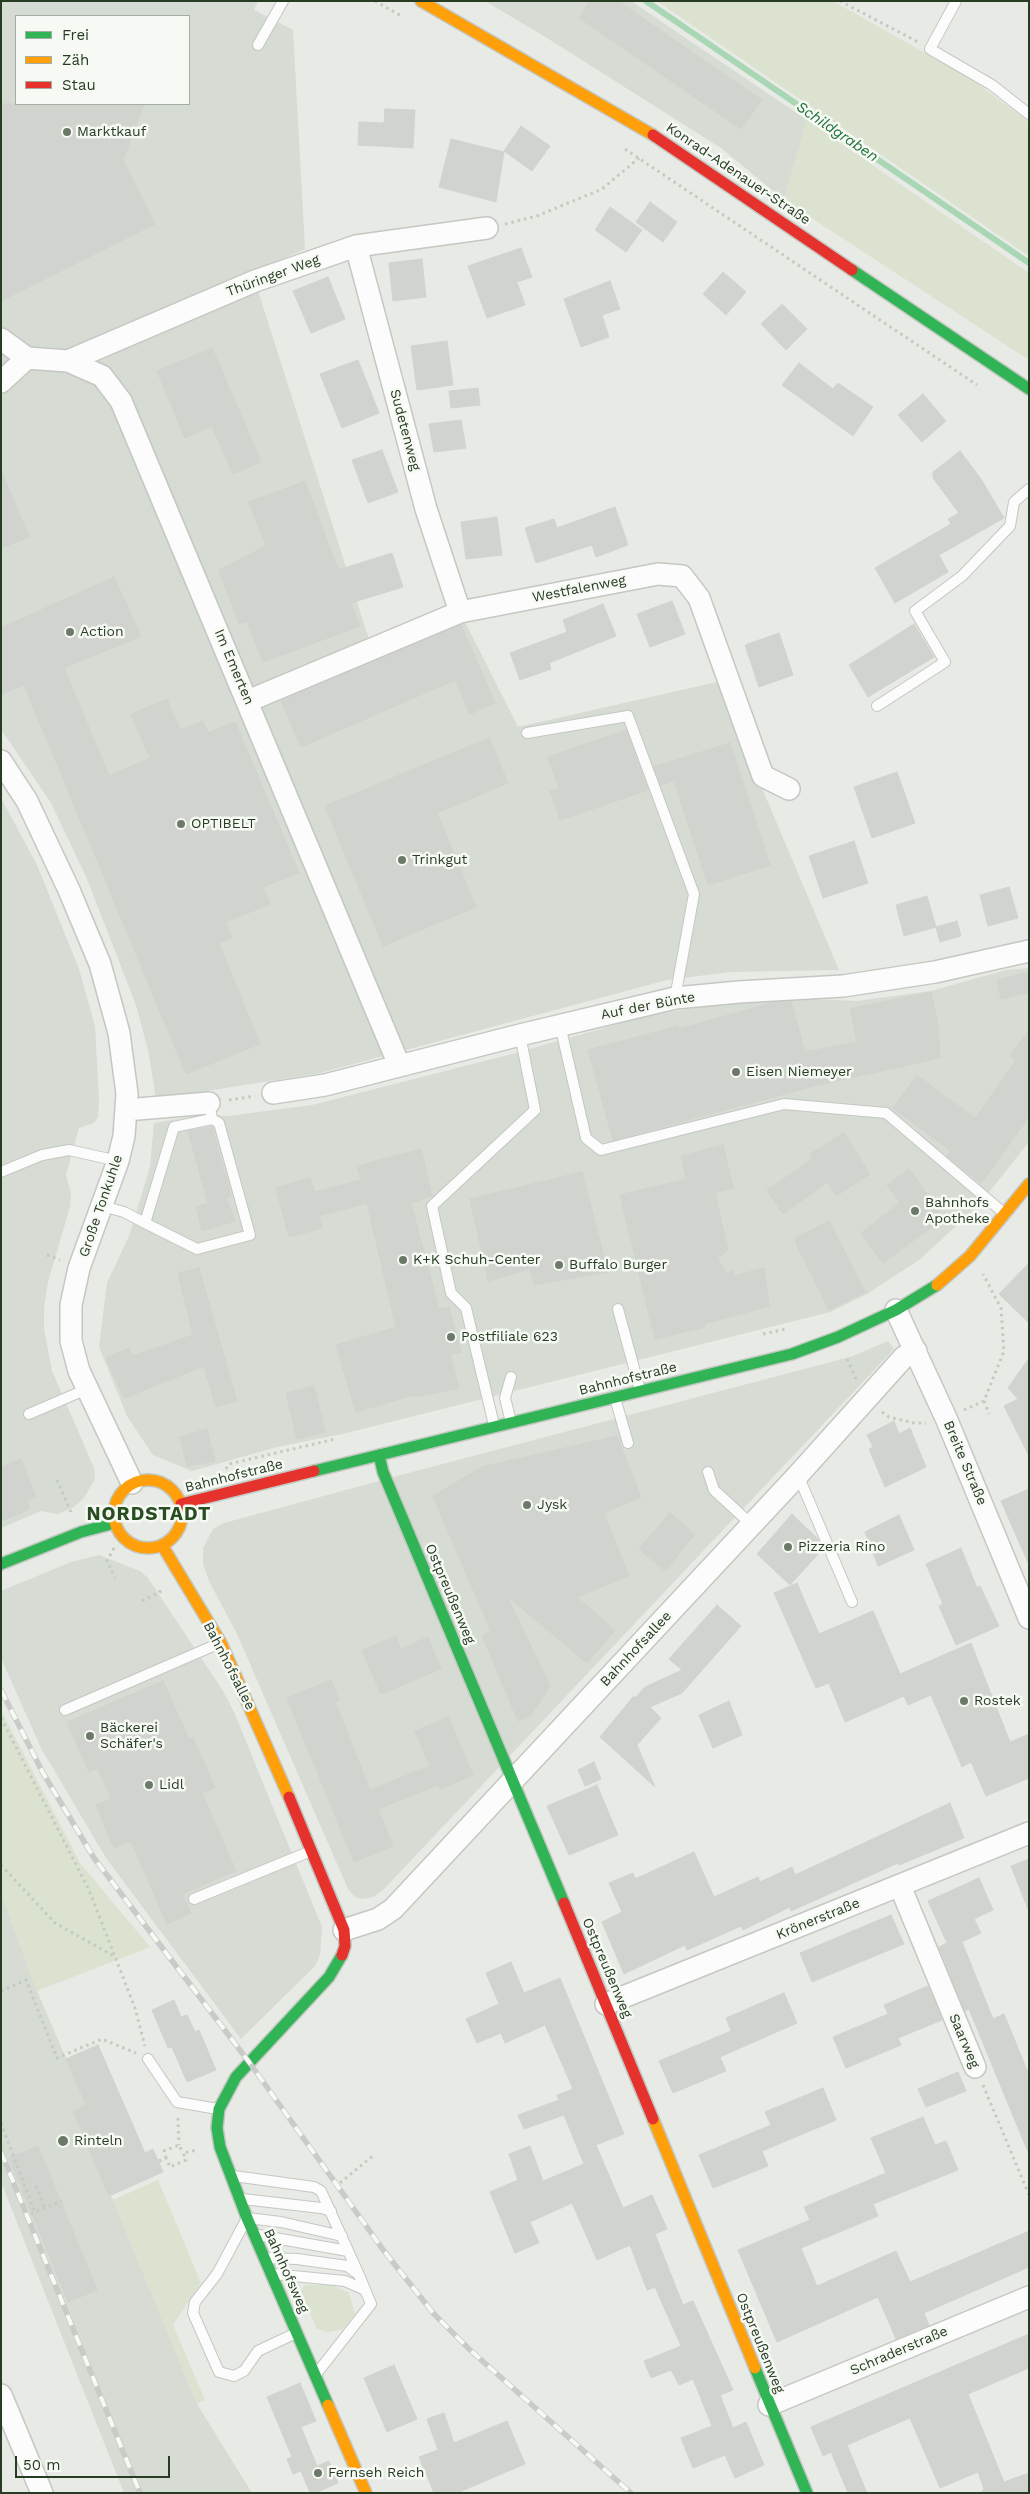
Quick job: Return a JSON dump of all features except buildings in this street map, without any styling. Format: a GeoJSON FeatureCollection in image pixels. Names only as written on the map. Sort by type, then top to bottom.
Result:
{"type":"FeatureCollection","features":[{"type":"Feature","properties":{"kind":"street","name":"Konrad-Adenauer-Straße"},"geometry":{"type":"LineString","coordinates":[[421,1],[648,132],[1029,389]]}},
{"type":"Feature","properties":{"kind":"street","name":"Thüringer Weg"},"geometry":{"type":"LineString","coordinates":[[68,361],[255,280],[356,246],[487,228]]}},
{"type":"Feature","properties":{"kind":"street","name":"Sudetenweg"},"geometry":{"type":"LineString","coordinates":[[356,246],[426,509],[460,612]]}},
{"type":"Feature","properties":{"kind":"street"},"geometry":{"type":"LineString","coordinates":[[1,339],[27,358],[1,382]]}},
{"type":"Feature","properties":{"kind":"street","name":"Im Emerten"},"geometry":{"type":"LineString","coordinates":[[27,358],[68,361],[102,376],[121,401],[399,1065]]}},
{"type":"Feature","properties":{"kind":"street","name":"Westfalenweg"},"geometry":{"type":"LineString","coordinates":[[248,701],[460,612],[658,574],[682,576],[699,598],[763,776],[789,789]]}},
{"type":"Feature","properties":{"kind":"street","name":"Große Tonkuhle"},"geometry":{"type":"LineString","coordinates":[[1,761],[27,801],[69,890],[100,964],[119,1033],[127,1094],[126,1110],[118,1161],[79,1268],[71,1305],[71,1341],[79,1371],[132,1483]]}},
{"type":"Feature","properties":{"kind":"street","name":"Auf der Bünte"},"geometry":{"type":"LineString","coordinates":[[273,1093],[325,1085],[560,1025],[676,998],[843,986],[935,972],[1029,951]]}},
{"type":"Feature","properties":{"kind":"street"},"geometry":{"type":"LineString","coordinates":[[126,1110],[211,1111]]}},
{"type":"Feature","properties":{"kind":"street","name":"Bahnhofstraße"},"geometry":{"type":"LineString","coordinates":[[181,1504],[792,1354],[838,1337],[896,1310],[937,1285],[970,1256],[1029,1184]]}},
{"type":"Feature","properties":{"kind":"street","name":"Breite Straße"},"geometry":{"type":"LineString","coordinates":[[896,1310],[946,1418],[1029,1618]]}},
{"type":"Feature","properties":{"kind":"street","name":"Bahnhofsallee"},"geometry":{"type":"LineString","coordinates":[[344,1930],[378,1919],[393,1909],[798,1475],[904,1357],[916,1351]]}},
{"type":"Feature","properties":{"kind":"street","name":"Ostpreußenweg"},"geometry":{"type":"LineString","coordinates":[[379,1455],[383,1472],[606,2004],[769,2405],[807,2493]]}},
{"type":"Feature","properties":{"kind":"street"},"geometry":{"type":"LineString","coordinates":[[152,1479],[162,1482],[171,1488],[181,1504],[183,1514],[177,1533],[162,1545],[150,1548],[129,1542],[120,1534],[115,1523],[116,1500],[123,1490],[132,1483],[152,1479]]}},
{"type":"Feature","properties":{"kind":"street"},"geometry":{"type":"LineString","coordinates":[[1,1564],[81,1532],[115,1523]]}},
{"type":"Feature","properties":{"kind":"street","name":"Bahnhofsallee"},"geometry":{"type":"LineString","coordinates":[[162,1545],[221,1643],[250,1705],[344,1930],[344,1946],[341,1960],[329,1977],[249,2062]]}},
{"type":"Feature","properties":{"kind":"street","name":"Krönerstraße"},"geometry":{"type":"LineString","coordinates":[[606,2004],[1029,1833]]}},
{"type":"Feature","properties":{"kind":"street","name":"Saarweg"},"geometry":{"type":"LineString","coordinates":[[900,1886],[975,2068]]}},
{"type":"Feature","properties":{"kind":"street","name":"Bahnhofsweg"},"geometry":{"type":"LineString","coordinates":[[249,2062],[226,2091],[219,2109],[217,2128],[220,2147],[263,2258],[366,2493]]}},
{"type":"Feature","properties":{"kind":"street","name":"Schraderstraße"},"geometry":{"type":"LineString","coordinates":[[769,2405],[1029,2296]]}},
{"type":"Feature","properties":{"kind":"street"},"geometry":{"type":"LineString","coordinates":[[1,2395],[42,2493]]}},
{"type":"Feature","properties":{"kind":"lane"},"geometry":{"type":"LineString","coordinates":[[258,46],[283,1]]}},
{"type":"Feature","properties":{"kind":"lane"},"geometry":{"type":"LineString","coordinates":[[956,1],[930,48],[992,85],[1029,114]]}},
{"type":"Feature","properties":{"kind":"lane"},"geometry":{"type":"LineString","coordinates":[[877,706],[945,662],[915,611],[962,576],[1010,526],[1014,502],[1029,489]]}},
{"type":"Feature","properties":{"kind":"lane"},"geometry":{"type":"LineString","coordinates":[[527,733],[628,716],[694,894],[676,998]]}},
{"type":"Feature","properties":{"kind":"lane"},"geometry":{"type":"LineString","coordinates":[[560,1025],[586,1138],[601,1150],[784,1104],[886,1113],[1006,1214]]}},
{"type":"Feature","properties":{"kind":"lane"},"geometry":{"type":"LineString","coordinates":[[494,1427],[466,1308],[451,1294],[432,1206],[535,1110],[520,1035]]}},
{"type":"Feature","properties":{"kind":"lane"},"geometry":{"type":"LineString","coordinates":[[102,1206],[124,1212],[145,1223],[197,1249],[250,1235],[219,1123],[211,1111],[174,1127],[145,1223]]}},
{"type":"Feature","properties":{"kind":"lane"},"geometry":{"type":"LineString","coordinates":[[1,1172],[42,1155],[69,1150],[118,1161]]}},
{"type":"Feature","properties":{"kind":"lane"},"geometry":{"type":"LineString","coordinates":[[618,1309],[640,1391]]}},
{"type":"Feature","properties":{"kind":"lane"},"geometry":{"type":"LineString","coordinates":[[511,1377],[505,1398],[511,1423]]}},
{"type":"Feature","properties":{"kind":"lane"},"geometry":{"type":"LineString","coordinates":[[29,1414],[87,1389]]}},
{"type":"Feature","properties":{"kind":"lane"},"geometry":{"type":"LineString","coordinates":[[615,1397],[628,1443]]}},
{"type":"Feature","properties":{"kind":"lane"},"geometry":{"type":"LineString","coordinates":[[708,1472],[714,1490],[752,1524]]}},
{"type":"Feature","properties":{"kind":"lane"},"geometry":{"type":"LineString","coordinates":[[798,1475],[852,1602]]}},
{"type":"Feature","properties":{"kind":"lane"},"geometry":{"type":"LineString","coordinates":[[65,1710],[221,1643]]}},
{"type":"Feature","properties":{"kind":"lane"},"geometry":{"type":"LineString","coordinates":[[194,1899],[312,1850]]}},
{"type":"Feature","properties":{"kind":"lane"},"geometry":{"type":"LineString","coordinates":[[148,2058],[178,2102],[219,2109]]}},
{"type":"Feature","properties":{"kind":"lane"},"geometry":{"type":"LineString","coordinates":[[230,2175],[314,2187],[321,2191],[359,2275],[371,2304],[315,2375]]}},
{"type":"Feature","properties":{"kind":"lane"},"geometry":{"type":"LineString","coordinates":[[239,2199],[322,2208],[330,2211]]}},
{"type":"Feature","properties":{"kind":"lane"},"geometry":{"type":"LineString","coordinates":[[297,2333],[258,2351],[244,2371],[234,2376],[219,2372],[193,2312],[195,2302],[216,2274],[247,2218],[281,2222],[342,2236]]}},
{"type":"Feature","properties":{"kind":"lane"},"geometry":{"type":"LineString","coordinates":[[254,2234],[348,2251]]}},
{"type":"Feature","properties":{"kind":"lane"},"geometry":{"type":"LineString","coordinates":[[263,2258],[297,2259],[348,2266],[359,2275]]}},
{"type":"Feature","properties":{"kind":"lane"},"geometry":{"type":"LineString","coordinates":[[270,2273],[345,2281],[365,2290]]}},
{"type":"Feature","properties":{"kind":"path"},"geometry":{"type":"LineString","coordinates":[[375,1],[409,20]]}},
{"type":"Feature","properties":{"kind":"path"},"geometry":{"type":"LineString","coordinates":[[840,1],[930,48]]}},
{"type":"Feature","properties":{"kind":"path"},"geometry":{"type":"LineString","coordinates":[[623,147],[982,388]]}},
{"type":"Feature","properties":{"kind":"path"},"geometry":{"type":"LineString","coordinates":[[487,228],[537,216],[602,189],[639,158]]}},
{"type":"Feature","properties":{"kind":"path"},"geometry":{"type":"LineString","coordinates":[[211,1111],[273,1093]]}},
{"type":"Feature","properties":{"kind":"path"},"geometry":{"type":"LineString","coordinates":[[970,1256],[991,1284],[1001,1308],[1004,1351],[984,1401],[989,1414]]}},
{"type":"Feature","properties":{"kind":"path"},"geometry":{"type":"LineString","coordinates":[[838,1337],[865,1400],[889,1416],[914,1423],[931,1423],[984,1401]]}},
{"type":"Feature","properties":{"kind":"path"},"geometry":{"type":"LineString","coordinates":[[57,1480],[81,1532]]}},
{"type":"Feature","properties":{"kind":"path"},"geometry":{"type":"LineString","coordinates":[[107,1560],[115,1578]]}},
{"type":"Feature","properties":{"kind":"path"},"geometry":{"type":"LineString","coordinates":[[142,1601],[160,1592]]}},
{"type":"Feature","properties":{"kind":"path"},"geometry":{"type":"LineString","coordinates":[[1,1718],[89,1890],[135,2008],[148,2058]]}},
{"type":"Feature","properties":{"kind":"path"},"geometry":{"type":"LineString","coordinates":[[1,1865],[55,1923],[115,1956]]}},
{"type":"Feature","properties":{"kind":"path"},"geometry":{"type":"LineString","coordinates":[[1,1990],[26,1980],[57,2058],[102,2039],[148,2058]]}},
{"type":"Feature","properties":{"kind":"path","name":"Saarweg"},"geometry":{"type":"LineString","coordinates":[[975,2068],[1029,2195]]}},
{"type":"Feature","properties":{"kind":"path"},"geometry":{"type":"LineString","coordinates":[[178,2102],[179,2145],[186,2160],[170,2167],[164,2152],[179,2145]]}},
{"type":"Feature","properties":{"kind":"path"},"geometry":{"type":"LineString","coordinates":[[1,2123],[33,2213],[62,2201]]}},
{"type":"Feature","properties":{"kind":"path"},"geometry":{"type":"LineString","coordinates":[[183,2153],[220,2147]]}},
{"type":"Feature","properties":{"kind":"path"},"geometry":{"type":"LineString","coordinates":[[325,2199],[336,2186],[375,2154]]}},
{"type":"Feature","properties":{"kind":"path"},"geometry":{"type":"LineString","coordinates":[[158,2161],[166,2158]]}},
{"type":"Feature","properties":{"kind":"path"},"geometry":{"type":"LineString","coordinates":[[36,2186],[46,2208]]}},
{"type":"Feature","properties":{"kind":"shaded area"},"geometry":{"type":"Polygon","coordinates":[[[1,1],[258,1],[254,10],[293,30],[305,249],[252,272],[372,649],[460,612],[518,727],[717,682],[839,970],[730,972],[667,980],[320,1073],[156,1099],[148,1050],[136,1005],[87,879],[51,803],[1,729],[1,1]]]}},
{"type":"Feature","properties":{"kind":"shaded area"},"geometry":{"type":"Polygon","coordinates":[[[485,1],[631,1],[807,120],[784,200],[721,148],[485,1]]]}},
{"type":"Feature","properties":{"kind":"shaded area"},"geometry":{"type":"Polygon","coordinates":[[[1,798],[37,865],[79,969],[95,1026],[99,1100],[98,1117],[94,1123],[79,1128],[66,1175],[71,1193],[70,1207],[48,1282],[44,1308],[44,1329],[52,1371],[94,1468],[95,1479],[84,1498],[74,1507],[58,1514],[41,1511],[1,1528],[1,798]]]}},
{"type":"Feature","properties":{"kind":"shaded area"},"geometry":{"type":"Polygon","coordinates":[[[1029,968],[1029,1142],[978,1206],[919,1260],[867,1294],[830,1312],[342,1434],[277,1447],[192,1471],[153,1455],[127,1416],[99,1347],[107,1283],[129,1236],[150,1167],[154,1123],[201,1115],[228,1116],[312,1105],[512,1054],[646,1016],[729,1003],[790,998],[857,1001],[931,991],[1006,970],[1029,968]]]}},
{"type":"Feature","properties":{"kind":"shaded area"},"geometry":{"type":"Polygon","coordinates":[[[888,1341],[894,1349],[383,1890],[373,1897],[362,1899],[355,1897],[348,1889],[237,1634],[209,1581],[203,1564],[203,1548],[213,1529],[224,1523],[416,1471],[853,1356],[888,1341]]]}},
{"type":"Feature","properties":{"kind":"shaded area"},"geometry":{"type":"Polygon","coordinates":[[[99,1555],[140,1571],[148,1578],[223,1691],[234,1712],[322,1927],[320,1955],[315,1966],[241,2039],[106,1858],[41,1748],[1,1658],[1,1591],[71,1562],[99,1555]]]}},
{"type":"Feature","properties":{"kind":"shaded area"},"geometry":{"type":"Polygon","coordinates":[[[1,1893],[37,1991],[86,2105],[73,2111],[113,2200],[197,2404],[252,2493],[124,2493],[1,2182],[1,1893]]]}},
{"type":"Feature","properties":{"kind":"green space"},"geometry":{"type":"Polygon","coordinates":[[[657,1],[833,1],[971,79],[1029,122],[1029,256],[657,1]]]}},
{"type":"Feature","properties":{"kind":"green space"},"geometry":{"type":"Polygon","coordinates":[[[807,120],[1029,273],[1029,360],[784,200],[807,120]]]}},
{"type":"Feature","properties":{"kind":"green space"},"geometry":{"type":"Polygon","coordinates":[[[1,1710],[80,1863],[150,1947],[37,1991],[1,1893],[1,1710]]]}},
{"type":"Feature","properties":{"kind":"green space"},"geometry":{"type":"Polygon","coordinates":[[[158,2180],[201,2283],[173,2325],[205,2400],[197,2404],[113,2200],[158,2180]]]}},
{"type":"Feature","properties":{"kind":"green space"},"geometry":{"type":"Polygon","coordinates":[[[305,2285],[332,2285],[349,2293],[355,2314],[343,2329],[328,2332],[317,2329],[301,2291],[305,2285]]]}},
{"type":"Feature","properties":{"kind":"waterway","name":"Schildgraben"},"geometry":{"type":"LineString","coordinates":[[646,1],[1029,263]]}},
{"type":"Feature","properties":{"kind":"railway"},"geometry":{"type":"LineString","coordinates":[[1,1690],[43,1773],[94,1858],[249,2062],[384,2251],[434,2314],[469,2349],[631,2493]]}},
{"type":"Feature","properties":{"kind":"railway"},"geometry":{"type":"LineString","coordinates":[[1,2152],[140,2493]]}},
{"type":"Feature","properties":{"kind":"traffic: fast"},"geometry":{"type":"LineString","coordinates":[[852,270],[1029,389]]}},
{"type":"Feature","properties":{"kind":"traffic: fast"},"geometry":{"type":"LineString","coordinates":[[314,1471],[792,1354],[838,1337],[896,1310],[937,1285]]}},
{"type":"Feature","properties":{"kind":"traffic: fast"},"geometry":{"type":"LineString","coordinates":[[379,1455],[383,1472],[564,1903]]}},
{"type":"Feature","properties":{"kind":"traffic: fast"},"geometry":{"type":"LineString","coordinates":[[1,1564],[81,1532],[115,1523]]}},
{"type":"Feature","properties":{"kind":"traffic: fast"},"geometry":{"type":"LineString","coordinates":[[328,2405],[247,2218],[220,2147],[217,2128],[219,2109],[236,2077],[329,1977],[342,1955]]}},
{"type":"Feature","properties":{"kind":"traffic: fast"},"geometry":{"type":"LineString","coordinates":[[755,2368],[807,2493]]}},
{"type":"Feature","properties":{"kind":"traffic: slow"},"geometry":{"type":"LineString","coordinates":[[421,1],[653,135]]}},
{"type":"Feature","properties":{"kind":"traffic: slow"},"geometry":{"type":"LineString","coordinates":[[937,1285],[970,1256],[1029,1184]]}},
{"type":"Feature","properties":{"kind":"traffic: slow"},"geometry":{"type":"LineString","coordinates":[[148,1480],[161,1482],[172,1490],[180,1501],[182,1514],[180,1527],[172,1538],[161,1546],[148,1548],[135,1546],[124,1538],[116,1527],[114,1514],[116,1501],[124,1490],[135,1482],[148,1480]]}},
{"type":"Feature","properties":{"kind":"traffic: slow"},"geometry":{"type":"LineString","coordinates":[[162,1545],[221,1643],[289,1797]]}},
{"type":"Feature","properties":{"kind":"traffic: slow"},"geometry":{"type":"LineString","coordinates":[[653,2119],[755,2368]]}},
{"type":"Feature","properties":{"kind":"traffic: slow"},"geometry":{"type":"LineString","coordinates":[[328,2405],[366,2493]]}},
{"type":"Feature","properties":{"kind":"traffic: jam"},"geometry":{"type":"LineString","coordinates":[[653,135],[852,270]]}},
{"type":"Feature","properties":{"kind":"traffic: jam"},"geometry":{"type":"LineString","coordinates":[[181,1504],[314,1471]]}},
{"type":"Feature","properties":{"kind":"traffic: jam"},"geometry":{"type":"LineString","coordinates":[[289,1797],[344,1930],[345,1946],[342,1955]]}},
{"type":"Feature","properties":{"kind":"traffic: jam"},"geometry":{"type":"LineString","coordinates":[[564,1903],[653,2119]]}},
{"type":"Feature","properties":{"kind":"place","name":"Marktkauf"},"geometry":{"type":"Point","coordinates":[67,132]}},
{"type":"Feature","properties":{"kind":"place","name":"Action"},"geometry":{"type":"Point","coordinates":[70,632]}},
{"type":"Feature","properties":{"kind":"place","name":"OPTIBELT"},"geometry":{"type":"Point","coordinates":[181,824]}},
{"type":"Feature","properties":{"kind":"place","name":"Trinkgut"},"geometry":{"type":"Point","coordinates":[402,860]}},
{"type":"Feature","properties":{"kind":"place","name":"Eisen Niemeyer"},"geometry":{"type":"Point","coordinates":[736,1072]}},
{"type":"Feature","properties":{"kind":"place","name":"Bahnhofs Apotheke"},"geometry":{"type":"Point","coordinates":[915,1211]}},
{"type":"Feature","properties":{"kind":"place","name":"K+K Schuh-Center"},"geometry":{"type":"Point","coordinates":[403,1260]}},
{"type":"Feature","properties":{"kind":"place","name":"Buffalo Burger"},"geometry":{"type":"Point","coordinates":[559,1265]}},
{"type":"Feature","properties":{"kind":"place","name":"Postfiliale 623"},"geometry":{"type":"Point","coordinates":[451,1337]}},
{"type":"Feature","properties":{"kind":"place","name":"Jysk"},"geometry":{"type":"Point","coordinates":[527,1505]}},
{"type":"Feature","properties":{"kind":"place","name":"Pizzeria Rino"},"geometry":{"type":"Point","coordinates":[788,1547]}},
{"type":"Feature","properties":{"kind":"place","name":"Rostek"},"geometry":{"type":"Point","coordinates":[964,1701]}},
{"type":"Feature","properties":{"kind":"place","name":"Bäckerei Schäfer's"},"geometry":{"type":"Point","coordinates":[90,1736]}},
{"type":"Feature","properties":{"kind":"place","name":"Lidl"},"geometry":{"type":"Point","coordinates":[149,1785]}},
{"type":"Feature","properties":{"kind":"place","name":"Rinteln"},"geometry":{"type":"Point","coordinates":[63,2141]}},
{"type":"Feature","properties":{"kind":"place","name":"Fernseh Reich"},"geometry":{"type":"Point","coordinates":[318,2473]}},
{"type":"Feature","properties":{"kind":"district","name":"NORDSTADT"},"geometry":{"type":"Point","coordinates":[149,1514]}}]}
